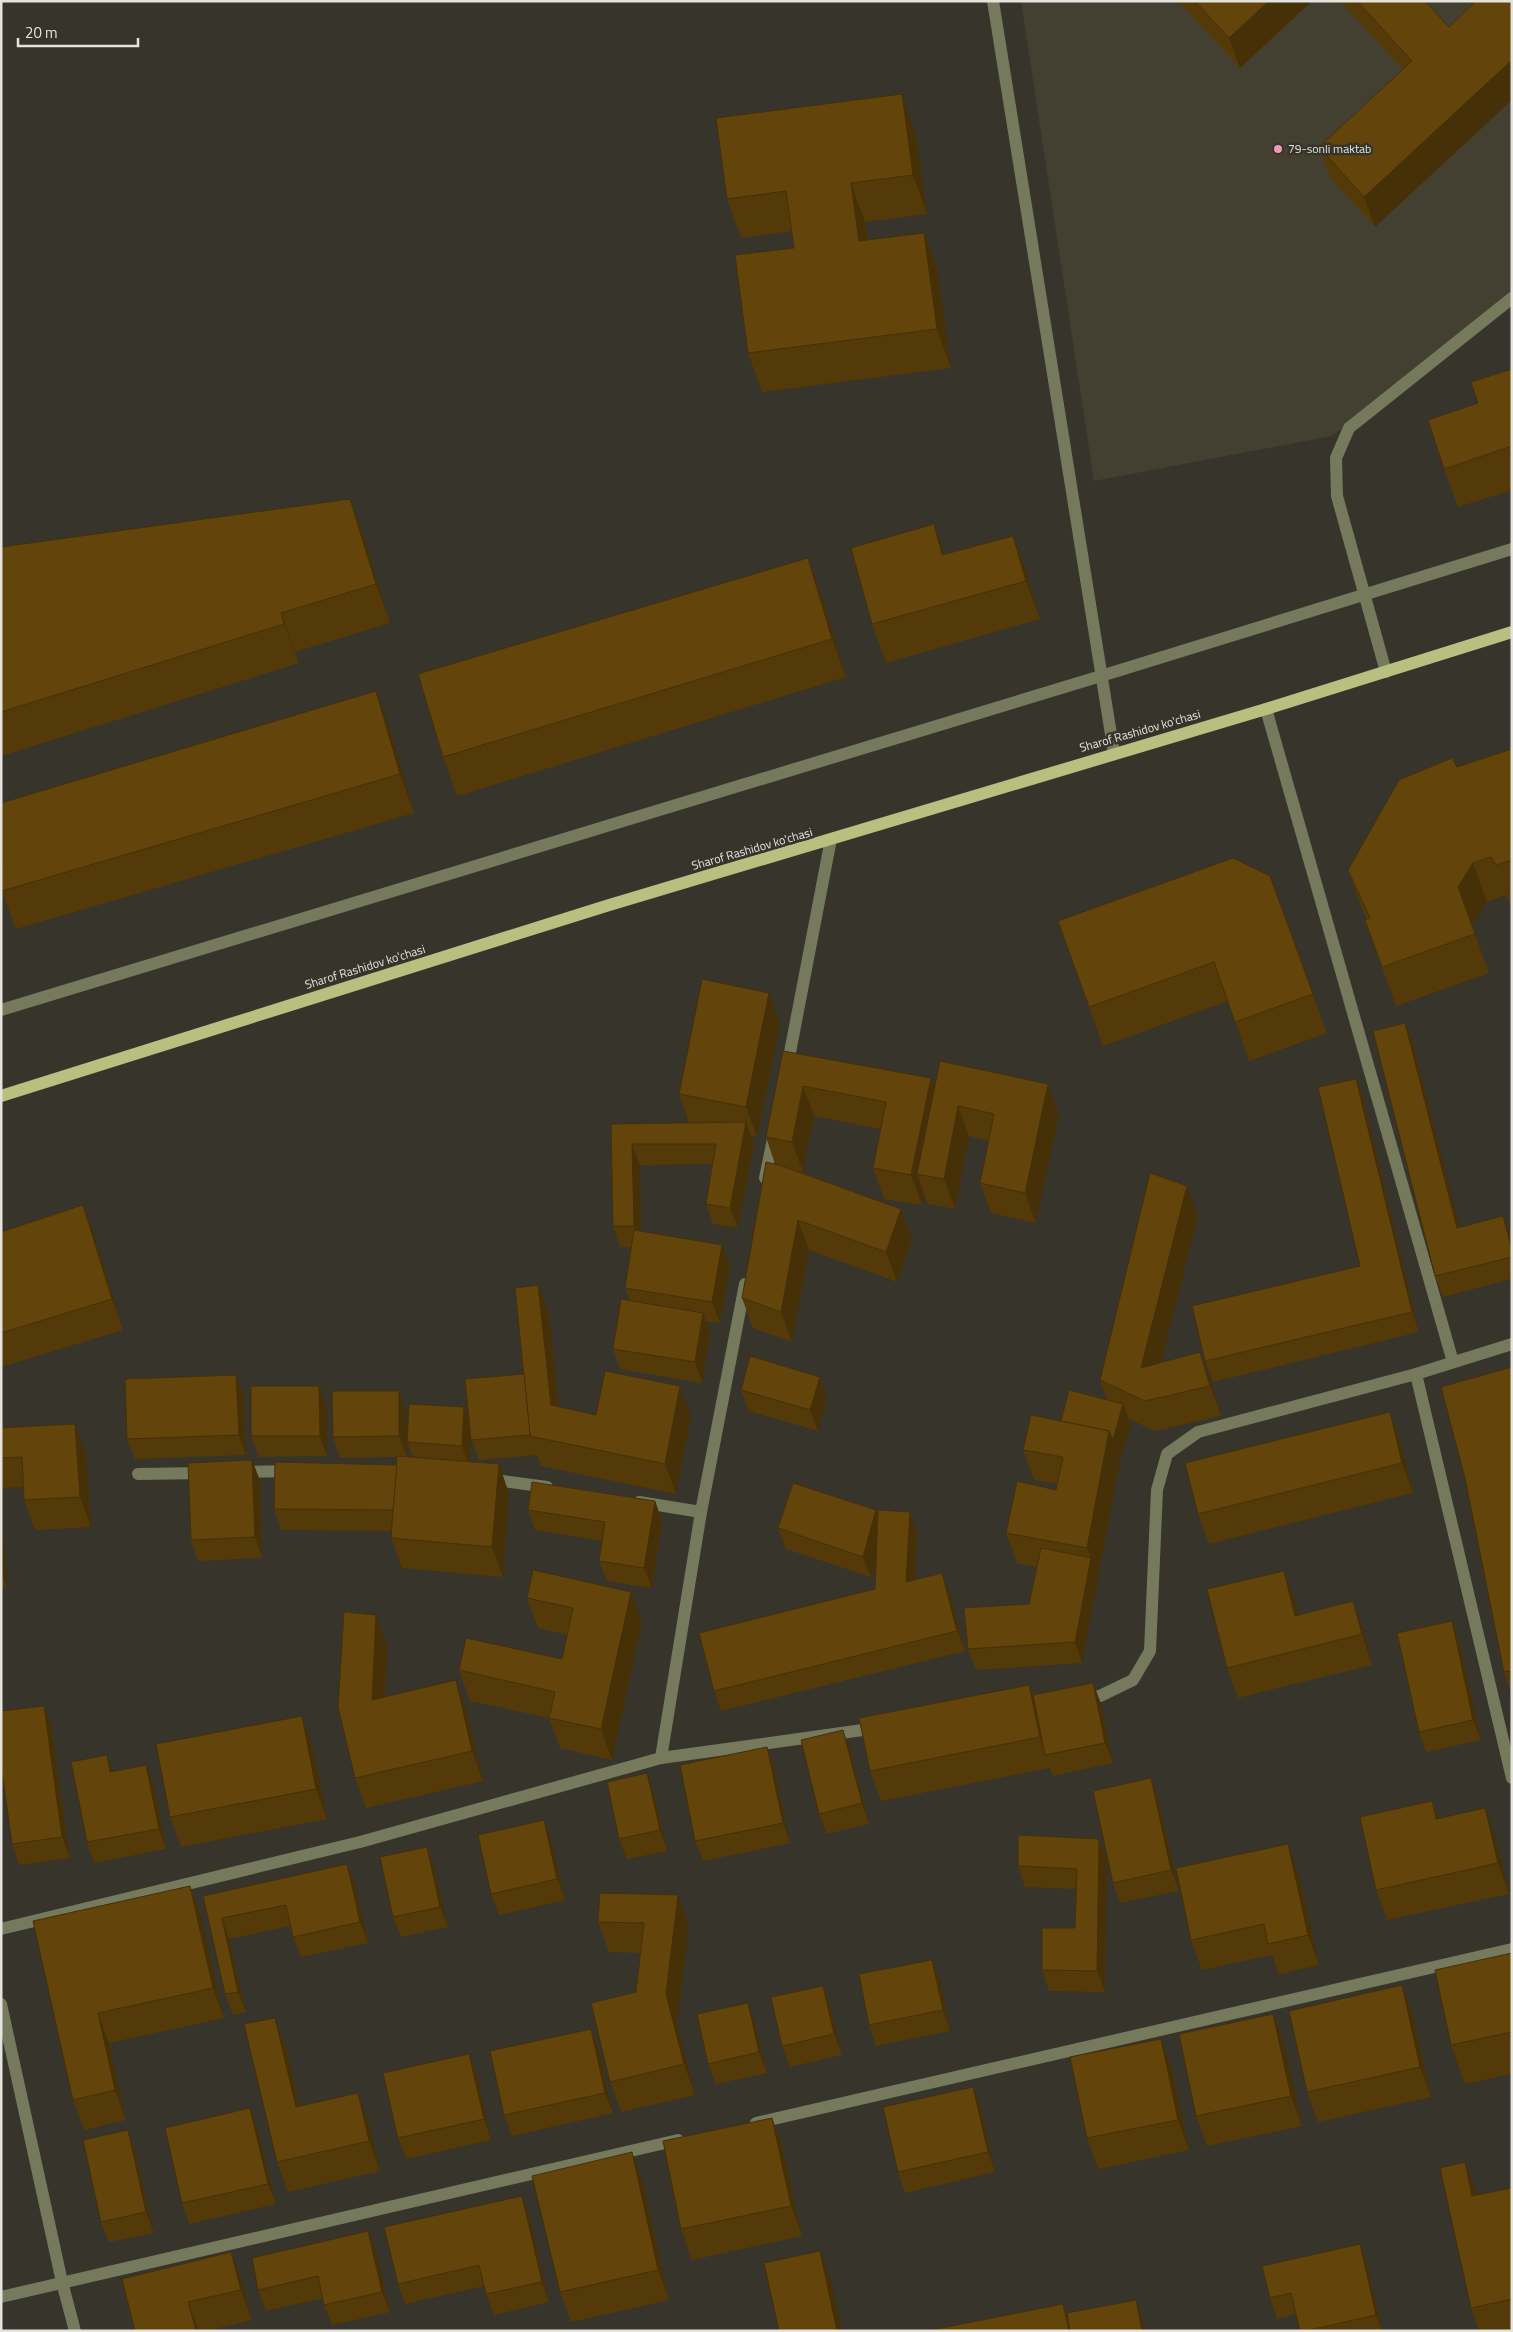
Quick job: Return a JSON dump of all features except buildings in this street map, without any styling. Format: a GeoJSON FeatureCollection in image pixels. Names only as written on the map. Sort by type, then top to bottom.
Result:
{"type":"FeatureCollection","features":[{"type":"Feature","properties":{"kind":"main road","name":"Sharof Rashidov ko'chasi"},"geometry":{"type":"LineString","coordinates":[[1,1096],[606,906],[831,840],[1114,752],[1266,709],[1512,632]]}},
{"type":"Feature","properties":{"kind":"street"},"geometry":{"type":"LineString","coordinates":[[993,1],[1114,752]]}},
{"type":"Feature","properties":{"kind":"street"},"geometry":{"type":"LineString","coordinates":[[1386,672],[1337,496],[1336,458],[1350,428],[1512,298]]}},
{"type":"Feature","properties":{"kind":"street"},"geometry":{"type":"LineString","coordinates":[[1,1010],[1101,676],[1512,548]]}},
{"type":"Feature","properties":{"kind":"street"},"geometry":{"type":"LineString","coordinates":[[1266,709],[1453,1362]]}},
{"type":"Feature","properties":{"kind":"street"},"geometry":{"type":"LineString","coordinates":[[784,1083],[831,840]]}},
{"type":"Feature","properties":{"kind":"street"},"geometry":{"type":"LineString","coordinates":[[763,1190],[776,1122]]}},
{"type":"Feature","properties":{"kind":"street"},"geometry":{"type":"LineString","coordinates":[[661,1758],[700,1512],[748,1268]]}},
{"type":"Feature","properties":{"kind":"street"},"geometry":{"type":"LineString","coordinates":[[1071,1700],[1100,1696],[1133,1680],[1150,1651],[1157,1490],[1167,1454],[1198,1432],[1416,1374],[1512,1344]]}},
{"type":"Feature","properties":{"kind":"street"},"geometry":{"type":"LineString","coordinates":[[1416,1374],[1512,1778]]}},
{"type":"Feature","properties":{"kind":"street"},"geometry":{"type":"LineString","coordinates":[[138,1474],[308,1472]]}},
{"type":"Feature","properties":{"kind":"street"},"geometry":{"type":"LineString","coordinates":[[471,1478],[499,1479],[557,1488]]}},
{"type":"Feature","properties":{"kind":"street"},"geometry":{"type":"LineString","coordinates":[[624,1499],[700,1512]]}},
{"type":"Feature","properties":{"kind":"street"},"geometry":{"type":"LineString","coordinates":[[1,1929],[360,1842],[661,1758],[886,1726]]}},
{"type":"Feature","properties":{"kind":"street"},"geometry":{"type":"LineString","coordinates":[[743,2126],[1512,1949]]}},
{"type":"Feature","properties":{"kind":"street"},"geometry":{"type":"LineString","coordinates":[[1,2004],[62,2282],[75,2331]]}},
{"type":"Feature","properties":{"kind":"street"},"geometry":{"type":"LineString","coordinates":[[1,2297],[694,2137]]}},
{"type":"Feature","properties":{"kind":"shaded area","name":"79-sonli maktab"},"geometry":{"type":"Polygon","coordinates":[[[1021,1],[1512,1],[1512,297],[1332,436],[1094,481],[1021,1]]]}},
{"type":"Feature","properties":{"kind":"place","name":"79-sonli maktab"},"geometry":{"type":"Point","coordinates":[1278,149]}}]}
